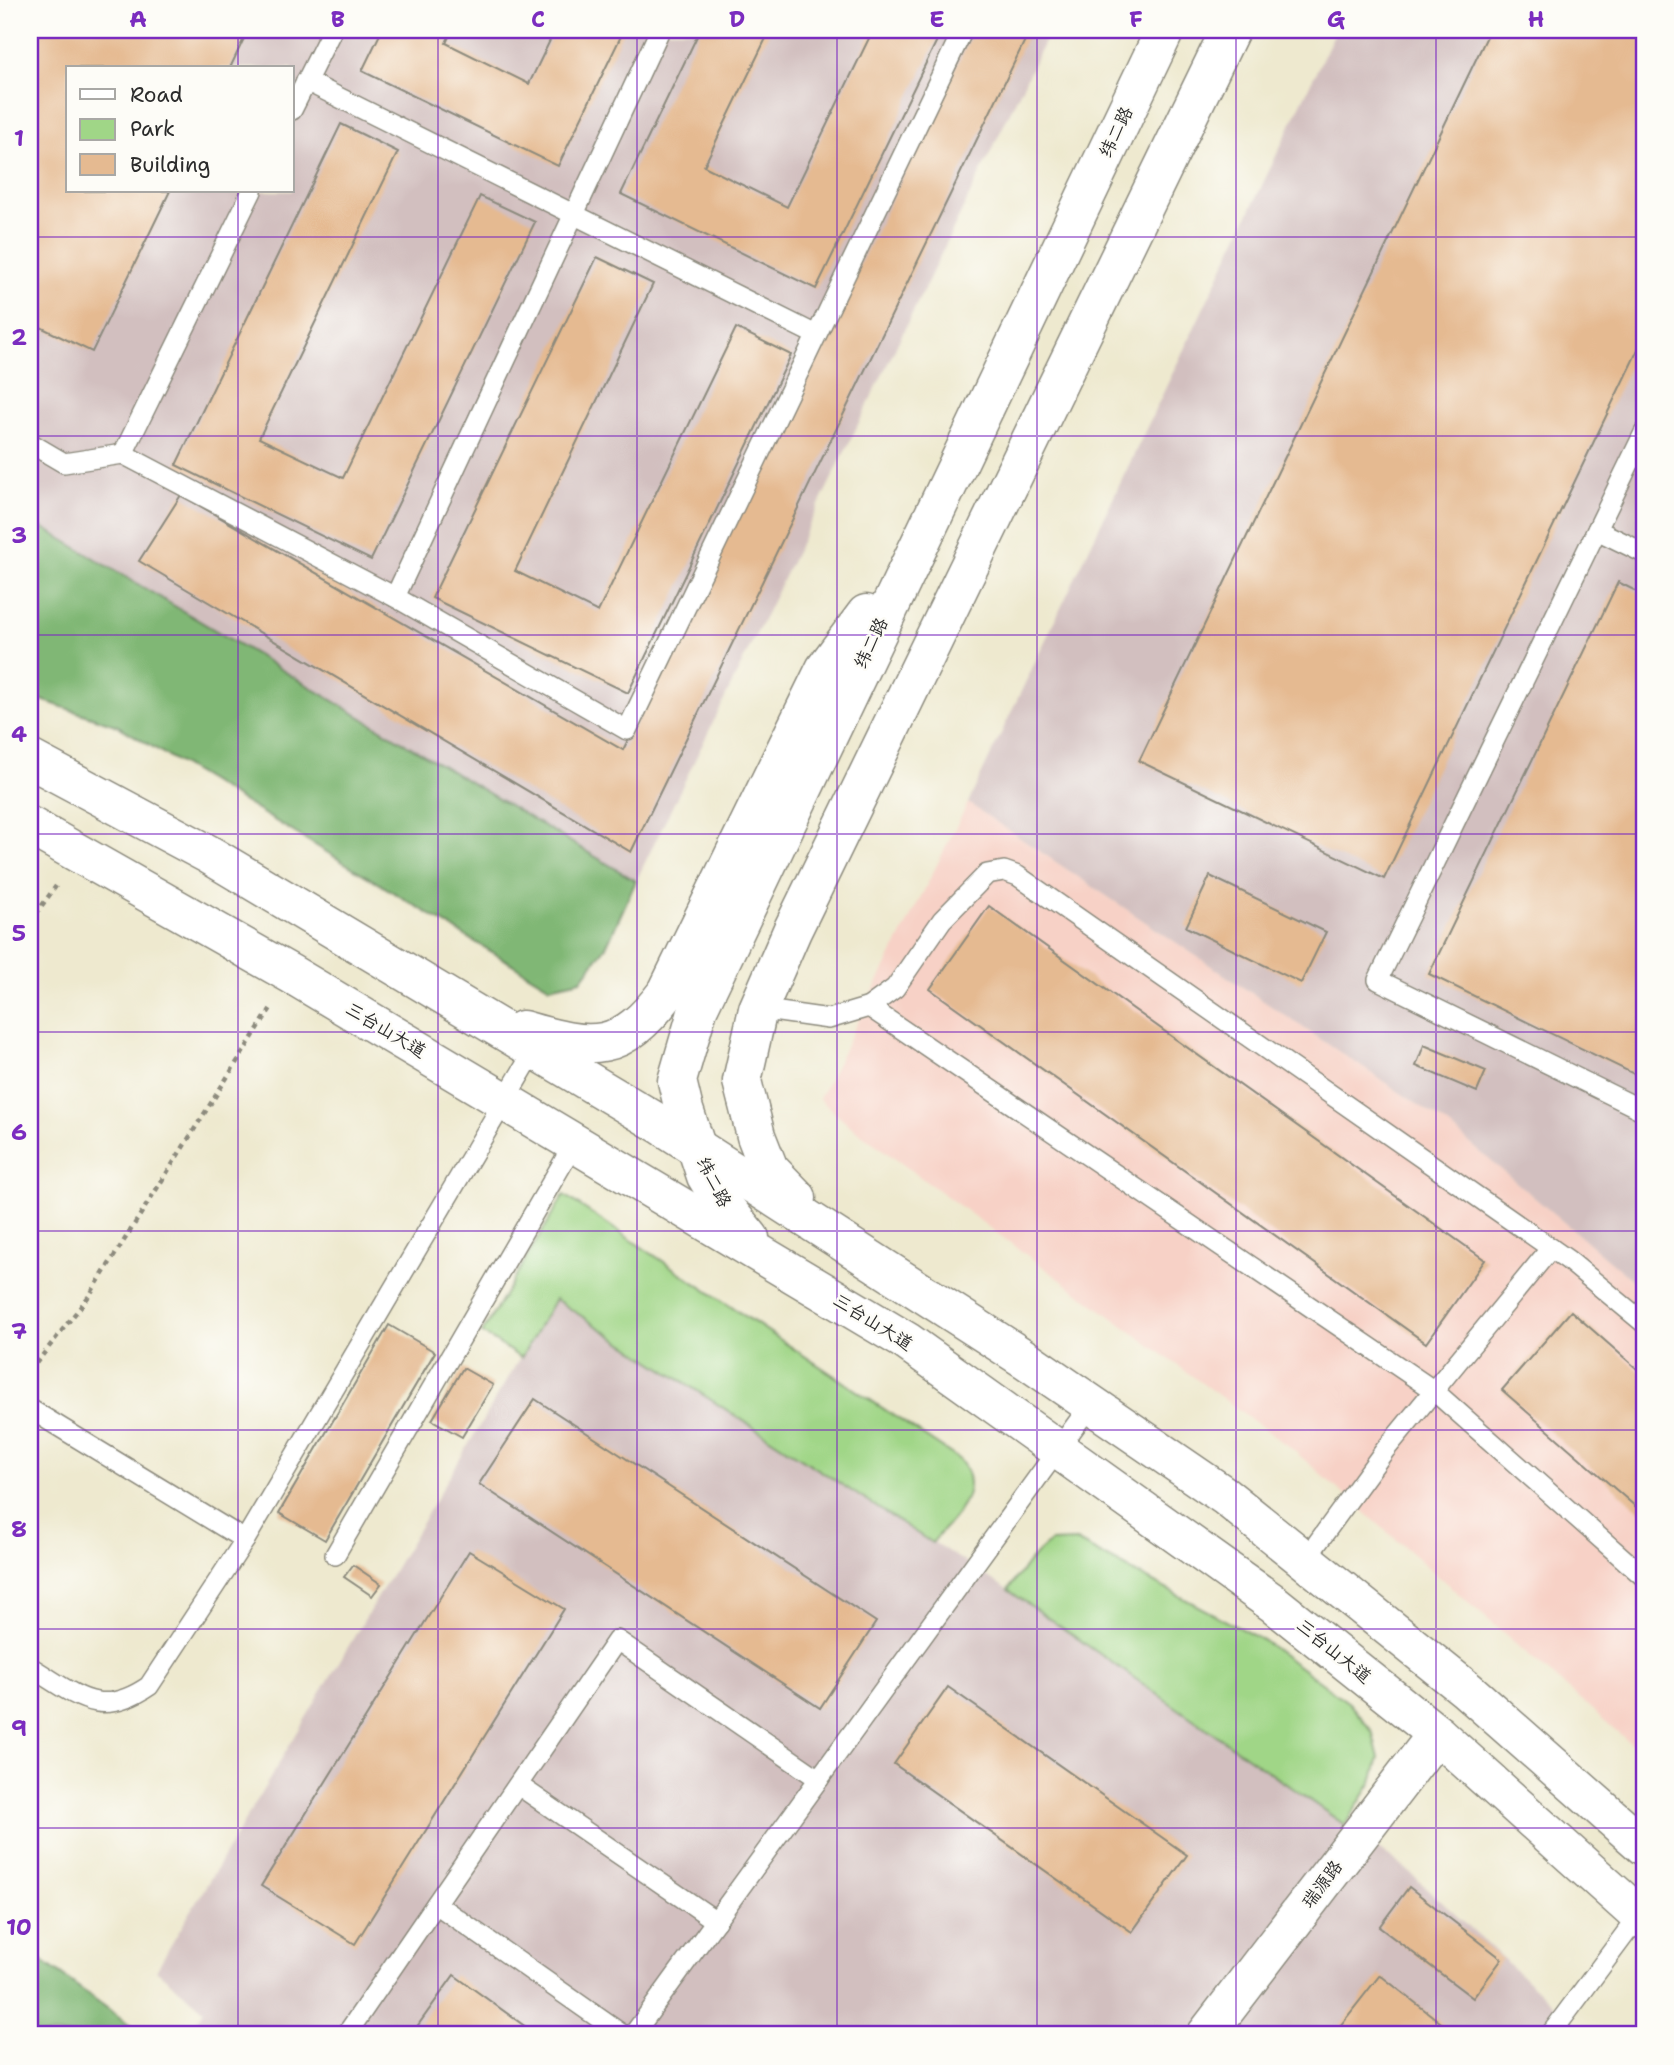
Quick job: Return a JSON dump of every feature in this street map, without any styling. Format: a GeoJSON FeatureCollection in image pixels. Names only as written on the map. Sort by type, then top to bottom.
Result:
{"type":"FeatureCollection","features":[{"type":"Feature","properties":{"kind":"main road","name":"纬二路"},"geometry":{"type":"LineString","coordinates":[[766,1257],[726,1209],[706,1176],[677,1081],[698,1009],[1165,30]]}},
{"type":"Feature","properties":{"kind":"main road"},"geometry":{"type":"LineString","coordinates":[[830,1232],[769,1169],[756,1136],[742,1081],[758,1009],[792,931],[1230,30]]}},
{"type":"Feature","properties":{"kind":"main road"},"geometry":{"type":"LineString","coordinates":[[485,1020],[543,1036],[606,1042],[629,1034],[647,1018],[667,992],[825,669],[916,548]]}},
{"type":"Feature","properties":{"kind":"main road"},"geometry":{"type":"LineString","coordinates":[[30,759],[208,854],[696,1146],[1091,1404],[1225,1496],[1467,1690],[1644,1846]]}},
{"type":"Feature","properties":{"kind":"main road","name":"三台山大道"},"geometry":{"type":"LineString","coordinates":[[30,826],[291,974],[906,1341],[1273,1603],[1437,1734],[1643,1914]]}},
{"type":"Feature","properties":{"kind":"main road","name":"瑞源路"},"geometry":{"type":"LineString","coordinates":[[1206,2035],[1437,1734]]}},
{"type":"Feature","properties":{"kind":"lane"},"geometry":{"type":"LineString","coordinates":[[294,106],[332,30]]}},
{"type":"Feature","properties":{"kind":"lane"},"geometry":{"type":"LineString","coordinates":[[395,597],[660,30]]}},
{"type":"Feature","properties":{"kind":"lane"},"geometry":{"type":"LineString","coordinates":[[30,443],[64,463],[123,454],[395,597],[627,730],[963,30]]}},
{"type":"Feature","properties":{"kind":"lane"},"geometry":{"type":"LineString","coordinates":[[306,81],[816,335]]}},
{"type":"Feature","properties":{"kind":"lane"},"geometry":{"type":"LineString","coordinates":[[123,454],[253,192]]}},
{"type":"Feature","properties":{"kind":"lane"},"geometry":{"type":"LineString","coordinates":[[1644,433],[1378,980],[1644,1111]]}},
{"type":"Feature","properties":{"kind":"lane"},"geometry":{"type":"LineString","coordinates":[[1597,530],[1644,553]]}},
{"type":"Feature","properties":{"kind":"lane"},"geometry":{"type":"LineString","coordinates":[[758,1009],[829,1019],[869,1007],[895,988],[942,920],[987,874],[1004,871],[1018,876],[1551,1248],[1644,1323]]}},
{"type":"Feature","properties":{"kind":"lane"},"geometry":{"type":"LineString","coordinates":[[869,1007],[1433,1390],[1644,1577]]}},
{"type":"Feature","properties":{"kind":"lane"},"geometry":{"type":"LineString","coordinates":[[30,1667],[91,1704],[127,1701],[149,1686],[245,1539],[535,1049]]}},
{"type":"Feature","properties":{"kind":"lane"},"geometry":{"type":"LineString","coordinates":[[335,1555],[575,1142]]}},
{"type":"Feature","properties":{"kind":"lane"},"geometry":{"type":"LineString","coordinates":[[1305,1560],[1385,1450],[1551,1248]]}},
{"type":"Feature","properties":{"kind":"lane"},"geometry":{"type":"LineString","coordinates":[[633,2035],[1091,1404]]}},
{"type":"Feature","properties":{"kind":"lane"},"geometry":{"type":"LineString","coordinates":[[30,1409],[245,1539]]}},
{"type":"Feature","properties":{"kind":"lane"},"geometry":{"type":"LineString","coordinates":[[346,2035],[617,1640],[820,1779]]}},
{"type":"Feature","properties":{"kind":"lane"},"geometry":{"type":"LineString","coordinates":[[518,1785],[716,1921]]}},
{"type":"Feature","properties":{"kind":"lane"},"geometry":{"type":"LineString","coordinates":[[436,1904],[623,2035]]}},
{"type":"Feature","properties":{"kind":"lane"},"geometry":{"type":"LineString","coordinates":[[1550,2035],[1643,1914]]}},
{"type":"Feature","properties":{"kind":"path"},"geometry":{"type":"LineString","coordinates":[[30,1371],[89,1296],[291,974]]}},
{"type":"Feature","properties":{"kind":"shaded area"},"geometry":{"type":"Polygon","coordinates":[[[30,30],[1050,30],[636,881],[30,520],[30,30]]]}},
{"type":"Feature","properties":{"kind":"shaded area"},"geometry":{"type":"Polygon","coordinates":[[[1336,30],[1644,30],[1644,1290],[1447,1124],[968,803],[1336,30]]]}},
{"type":"Feature","properties":{"kind":"shaded area"},"geometry":{"type":"Polygon","coordinates":[[[968,803],[1447,1124],[1644,1290],[1644,1755],[1292,1449],[849,1125],[819,1099],[968,803]]]}},
{"type":"Feature","properties":{"kind":"shaded area"},"geometry":{"type":"Polygon","coordinates":[[[555,1299],[1008,1590],[1345,1825],[1406,1869],[1586,2035],[186,2035],[204,2010],[156,1970],[555,1299]]]}},
{"type":"Feature","properties":{"kind":"green space"},"geometry":{"type":"Polygon","coordinates":[[[30,520],[636,881],[607,945],[581,980],[550,987],[118,726],[30,696],[30,520]]]}},
{"type":"Feature","properties":{"kind":"green space"},"geometry":{"type":"Polygon","coordinates":[[[564,1195],[960,1460],[967,1472],[968,1494],[957,1514],[932,1543],[555,1299],[521,1358],[482,1333],[564,1195]]]}},
{"type":"Feature","properties":{"kind":"green space"},"geometry":{"type":"Polygon","coordinates":[[[1076,1541],[1264,1641],[1349,1703],[1372,1731],[1379,1758],[1372,1782],[1345,1825],[1008,1590],[1029,1561],[1050,1542],[1076,1541]]]}},
{"type":"Feature","properties":{"kind":"green space"},"geometry":{"type":"Polygon","coordinates":[[[33,1954],[144,2035],[30,2035],[30,1960],[33,1954]]]}},
{"type":"Feature","properties":{"kind":"building"},"geometry":{"type":"Polygon","coordinates":[[[30,30],[248,30],[231,66],[66,66],[66,192],[170,192],[92,352],[30,322],[30,30]]]}},
{"type":"Feature","properties":{"kind":"building"},"geometry":{"type":"Polygon","coordinates":[[[382,30],[452,30],[446,43],[529,84],[555,30],[624,30],[558,166],[362,71],[382,30]]]}},
{"type":"Feature","properties":{"kind":"building"},"geometry":{"type":"Polygon","coordinates":[[[700,30],[770,30],[704,166],[787,207],[873,30],[942,30],[816,289],[621,194],[700,30]]]}},
{"type":"Feature","properties":{"kind":"building"},"geometry":{"type":"Polygon","coordinates":[[[974,30],[1030,30],[631,852],[139,561],[181,495],[623,750],[974,30]]]}},
{"type":"Feature","properties":{"kind":"building"},"geometry":{"type":"Polygon","coordinates":[[[1490,30],[1644,30],[1644,337],[1384,879],[1139,761],[1490,30]]]}},
{"type":"Feature","properties":{"kind":"building"},"geometry":{"type":"Polygon","coordinates":[[[341,124],[398,152],[259,438],[343,478],[480,196],[535,222],[371,560],[176,465],[341,124]]]}},
{"type":"Feature","properties":{"kind":"building"},"geometry":{"type":"Polygon","coordinates":[[[597,257],[653,284],[515,571],[598,612],[736,328],[791,355],[628,693],[432,598],[597,257]]]}},
{"type":"Feature","properties":{"kind":"building"},"geometry":{"type":"Polygon","coordinates":[[[1618,582],[1644,595],[1644,1079],[1429,974],[1618,582]]]}},
{"type":"Feature","properties":{"kind":"building"},"geometry":{"type":"Polygon","coordinates":[[[1210,876],[1326,932],[1301,983],[1186,927],[1210,876]]]}},
{"type":"Feature","properties":{"kind":"building"},"geometry":{"type":"Polygon","coordinates":[[[989,906],[1485,1260],[1426,1343],[930,989],[989,906]]]}},
{"type":"Feature","properties":{"kind":"building"},"geometry":{"type":"Polygon","coordinates":[[[1424,1045],[1486,1071],[1477,1092],[1416,1066],[1424,1045]]]}},
{"type":"Feature","properties":{"kind":"building"},"geometry":{"type":"Polygon","coordinates":[[[1571,1311],[1644,1375],[1644,1514],[1502,1390],[1571,1311]]]}},
{"type":"Feature","properties":{"kind":"building"},"geometry":{"type":"Polygon","coordinates":[[[389,1325],[435,1352],[325,1540],[279,1513],[389,1325]]]}},
{"type":"Feature","properties":{"kind":"building"},"geometry":{"type":"Polygon","coordinates":[[[463,1368],[493,1385],[462,1437],[432,1420],[463,1368]]]}},
{"type":"Feature","properties":{"kind":"building"},"geometry":{"type":"Polygon","coordinates":[[[535,1399],[876,1622],[820,1708],[479,1484],[535,1399]]]}},
{"type":"Feature","properties":{"kind":"building"},"geometry":{"type":"Polygon","coordinates":[[[469,1551],[564,1609],[355,1944],[261,1886],[469,1551]]]}},
{"type":"Feature","properties":{"kind":"building"},"geometry":{"type":"Polygon","coordinates":[[[353,1565],[381,1584],[372,1596],[344,1577],[353,1565]]]}},
{"type":"Feature","properties":{"kind":"building"},"geometry":{"type":"Polygon","coordinates":[[[948,1687],[1187,1855],[1132,1932],[894,1764],[948,1687]]]}},
{"type":"Feature","properties":{"kind":"building"},"geometry":{"type":"Polygon","coordinates":[[[1409,1887],[1502,1959],[1473,1998],[1379,1927],[1409,1887]]]}},
{"type":"Feature","properties":{"kind":"building"},"geometry":{"type":"Polygon","coordinates":[[[454,1975],[537,2035],[411,2035],[454,1975]]]}},
{"type":"Feature","properties":{"kind":"building"},"geometry":{"type":"Polygon","coordinates":[[[1380,1975],[1454,2033],[1333,2035],[1380,1975]]]}}]}
